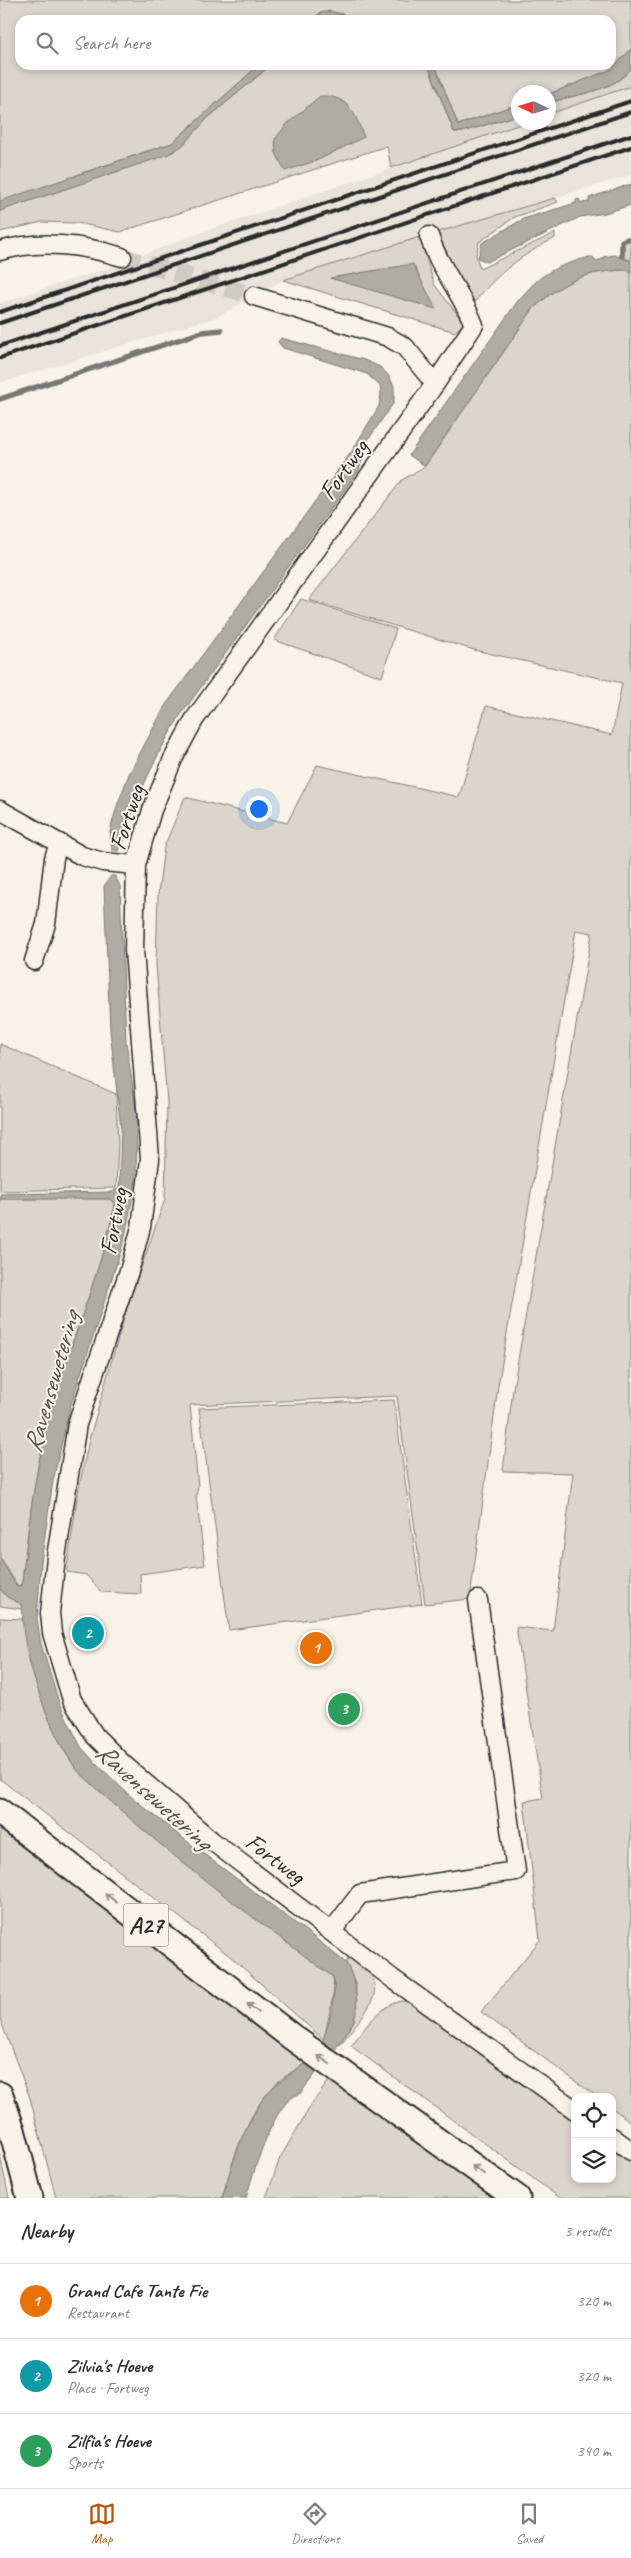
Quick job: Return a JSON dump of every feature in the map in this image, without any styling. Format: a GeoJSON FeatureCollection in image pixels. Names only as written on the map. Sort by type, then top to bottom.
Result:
{"type":"FeatureCollection","features":[{"type":"Feature","properties":{"kind":"highway","name":"A27"},"geometry":{"type":"LineString","coordinates":[[0,1812],[292,2038],[517,2198]]}},
{"type":"Feature","properties":{"kind":"highway"},"geometry":{"type":"LineString","coordinates":[[0,2095],[29,2193]]}},
{"type":"Feature","properties":{"kind":"street","name":"Fortweg"},"geometry":{"type":"LineString","coordinates":[[429,236],[440,264],[466,303],[474,325],[435,384],[194,720],[173,759],[159,793],[136,865],[134,950],[150,1159],[141,1227],[130,1268],[77,1424],[56,1557],[50,1613],[52,1633],[72,1700],[95,1736],[123,1764],[212,1841],[393,1979],[571,2107]]}},
{"type":"Feature","properties":{"kind":"street"},"geometry":{"type":"LineString","coordinates":[[0,251],[50,245],[84,246],[122,257]]}},
{"type":"Feature","properties":{"kind":"street"},"geometry":{"type":"LineString","coordinates":[[254,296],[388,337],[405,347],[435,384]]}},
{"type":"Feature","properties":{"kind":"street"},"geometry":{"type":"LineString","coordinates":[[0,810],[82,856],[96,860],[136,865]]}},
{"type":"Feature","properties":{"kind":"street"},"geometry":{"type":"LineString","coordinates":[[34,961],[46,924],[54,858],[59,843]]}},
{"type":"Feature","properties":{"kind":"street"},"geometry":{"type":"LineString","coordinates":[[332,1931],[360,1894],[516,1871],[478,1600]]}},
{"type":"Feature","properties":{"kind":"street"},"geometry":{"type":"LineString","coordinates":[[613,2138],[631,2151]]}},
{"type":"Feature","properties":{"kind":"shaded area"},"geometry":{"type":"Polygon","coordinates":[[[0,0],[631,0],[631,49],[616,65],[616,15],[345,15],[329,13],[320,15],[15,15],[15,70],[253,70],[172,143],[79,174],[43,196],[175,151],[209,117],[265,70],[430,70],[454,132],[462,132],[511,117],[511,127],[391,168],[387,146],[120,232],[78,223],[42,222],[0,232],[0,0]]]}},
{"type":"Feature","properties":{"kind":"shaded area"},"geometry":{"type":"Polygon","coordinates":[[[330,11],[344,15],[317,15],[330,11]]]}},
{"type":"Feature","properties":{"kind":"shaded area"},"geometry":{"type":"Polygon","coordinates":[[[631,49],[630,69],[624,76],[604,87],[556,101],[556,91],[609,70],[616,70],[616,65],[631,49]]]}},
{"type":"Feature","properties":{"kind":"shaded area"},"geometry":{"type":"Polygon","coordinates":[[[631,67],[631,86],[556,112],[556,101],[604,87],[623,75],[631,67]]]}},
{"type":"Feature","properties":{"kind":"shaded area"},"geometry":{"type":"Polygon","coordinates":[[[253,70],[265,70],[209,117],[182,146],[167,155],[0,211],[0,201],[172,143],[253,70]]]}},
{"type":"Feature","properties":{"kind":"shaded area"},"geometry":{"type":"Polygon","coordinates":[[[430,70],[437,70],[458,125],[511,106],[511,117],[462,132],[454,132],[430,70]]]}},
{"type":"Feature","properties":{"kind":"shaded area"},"geometry":{"type":"Polygon","coordinates":[[[437,70],[610,70],[556,91],[556,85],[511,85],[511,106],[458,125],[437,70]]]}},
{"type":"Feature","properties":{"kind":"shaded area"},"geometry":{"type":"Polygon","coordinates":[[[631,86],[631,175],[283,280],[217,317],[0,383],[0,303],[109,268],[191,236],[511,127],[511,130],[556,130],[556,112],[631,86]]]}},
{"type":"Feature","properties":{"kind":"shaded area"},"geometry":{"type":"Polygon","coordinates":[[[320,96],[330,96],[344,102],[354,113],[364,137],[318,160],[285,171],[276,153],[275,139],[287,124],[320,96]]]}},
{"type":"Feature","properties":{"kind":"shaded area"},"geometry":{"type":"Polygon","coordinates":[[[631,184],[631,205],[605,213],[580,217],[487,262],[478,258],[482,243],[523,219],[576,203],[576,200],[579,199],[581,203],[589,202],[589,198],[631,184]]]}},
{"type":"Feature","properties":{"kind":"shaded area"},"geometry":{"type":"Polygon","coordinates":[[[555,198],[558,202],[515,217],[479,242],[476,255],[480,269],[555,233],[555,238],[521,258],[501,274],[474,303],[449,263],[438,232],[555,198]]]}},
{"type":"Feature","properties":{"kind":"shaded area"},"geometry":{"type":"Polygon","coordinates":[[[420,237],[434,284],[464,323],[455,332],[283,280],[420,237]]]}},
{"type":"Feature","properties":{"kind":"shaded area"},"geometry":{"type":"Polygon","coordinates":[[[631,238],[631,261],[622,256],[622,241],[631,238]]]}},
{"type":"Feature","properties":{"kind":"shaded area"},"geometry":{"type":"Polygon","coordinates":[[[614,255],[631,261],[631,273],[627,270],[587,275],[565,285],[544,299],[533,309],[425,466],[409,455],[517,302],[541,277],[566,264],[589,257],[593,257],[595,261],[614,255]]]}},
{"type":"Feature","properties":{"kind":"shaded area"},"geometry":{"type":"Polygon","coordinates":[[[413,264],[436,309],[330,278],[413,264]]]}},
{"type":"Feature","properties":{"kind":"shaded area"},"geometry":{"type":"Polygon","coordinates":[[[627,270],[631,273],[631,2122],[616,2111],[616,2093],[592,2093],[481,2012],[540,1940],[524,1801],[543,1798],[516,1627],[553,1631],[573,1473],[503,1471],[513,1389],[592,933],[576,930],[498,1386],[470,1599],[425,1604],[397,1396],[190,1405],[198,1486],[196,1496],[205,1565],[140,1574],[141,1594],[101,1592],[86,1575],[67,1572],[78,1492],[89,1440],[125,1314],[165,1199],[167,1102],[156,965],[158,894],[164,847],[185,797],[287,823],[317,765],[459,797],[486,706],[612,735],[622,683],[474,650],[309,600],[402,480],[425,466],[533,309],[565,284],[587,275],[627,270]]]}},
{"type":"Feature","properties":{"kind":"shaded area"},"geometry":{"type":"Polygon","coordinates":[[[281,338],[364,360],[380,367],[388,375],[394,386],[394,402],[368,440],[359,470],[180,716],[148,776],[132,814],[126,836],[119,846],[119,851],[112,850],[110,831],[117,806],[129,774],[165,706],[352,451],[379,406],[380,386],[367,374],[283,348],[278,342],[281,338]]]}},
{"type":"Feature","properties":{"kind":"shaded area"},"geometry":{"type":"Polygon","coordinates":[[[301,599],[396,629],[382,677],[274,640],[301,599]]]}},
{"type":"Feature","properties":{"kind":"shaded area"},"geometry":{"type":"Polygon","coordinates":[[[111,876],[115,876],[120,886],[126,1042],[137,1115],[136,1180],[124,1241],[70,1407],[53,1481],[41,1562],[37,1619],[41,1644],[59,1703],[81,1747],[129,1795],[346,1963],[352,1976],[357,2000],[353,2022],[335,2049],[300,2094],[291,2099],[273,2123],[246,2198],[222,2198],[239,2147],[256,2110],[267,2093],[304,2064],[320,2045],[326,2031],[332,2007],[333,1977],[234,1903],[170,1852],[78,1771],[60,1742],[37,1687],[23,1631],[21,1604],[7,1597],[0,1589],[0,1558],[16,1585],[20,1586],[22,1583],[29,1523],[42,1445],[63,1370],[100,1261],[115,1205],[110,1199],[0,1199],[0,1194],[112,1192],[119,1188],[121,1129],[110,1030],[104,886],[111,876]]]}},
{"type":"Feature","properties":{"kind":"shaded area"},"geometry":{"type":"Polygon","coordinates":[[[0,1044],[116,1094],[118,1144],[116,1188],[0,1191],[0,1044]]]}},
{"type":"Feature","properties":{"kind":"shaded area"},"geometry":{"type":"Polygon","coordinates":[[[0,1199],[110,1199],[115,1205],[100,1261],[63,1370],[42,1445],[29,1523],[22,1583],[18,1586],[0,1558],[0,1199]]]}},
{"type":"Feature","properties":{"kind":"shaded area"},"geometry":{"type":"Polygon","coordinates":[[[394,1400],[422,1604],[229,1630],[199,1408],[394,1400]]]}},
{"type":"Feature","properties":{"kind":"shaded area"},"geometry":{"type":"Polygon","coordinates":[[[0,1589],[12,1599],[20,1602],[22,1609],[0,1606],[0,1589]]]}},
{"type":"Feature","properties":{"kind":"shaded area"},"geometry":{"type":"Polygon","coordinates":[[[0,1618],[23,1619],[29,1656],[41,1698],[58,1739],[78,1771],[333,1977],[334,1991],[324,2040],[231,1957],[0,1779],[0,1618]]]}},
{"type":"Feature","properties":{"kind":"shaded area"},"geometry":{"type":"Polygon","coordinates":[[[0,1825],[309,2059],[277,2083],[255,2111],[241,2140],[222,2198],[56,2198],[30,2098],[0,2019],[0,1825]]]}},
{"type":"Feature","properties":{"kind":"shaded area"},"geometry":{"type":"Polygon","coordinates":[[[351,1954],[365,1966],[372,1978],[375,1989],[367,2010],[340,2045],[338,2043],[354,2021],[356,1986],[346,1963],[351,1954]]]}},
{"type":"Feature","properties":{"kind":"shaded area"},"geometry":{"type":"Polygon","coordinates":[[[402,2001],[411,2003],[571,2117],[571,2183],[616,2183],[616,2150],[631,2160],[631,2198],[560,2198],[351,2046],[379,2013],[402,2001]]]}},
{"type":"Feature","properties":{"kind":"shaded area"},"geometry":{"type":"Polygon","coordinates":[[[337,2070],[511,2198],[266,2198],[280,2158],[313,2102],[337,2070]]]}},
{"type":"Feature","properties":{"kind":"shaded area"},"geometry":{"type":"Polygon","coordinates":[[[0,2155],[9,2198],[0,2198],[0,2155]]]}},
{"type":"Feature","properties":{"kind":"waterway"},"geometry":{"type":"LineString","coordinates":[[622,256],[622,241],[631,238]]}},
{"type":"Feature","properties":{"kind":"waterway"},"geometry":{"type":"LineString","coordinates":[[0,399],[202,332],[221,330]]}},
{"type":"Feature","properties":{"kind":"tunnel"},"geometry":{"type":"LineString","coordinates":[[122,257],[254,296]]}},
{"type":"Feature","properties":{"kind":"railway"},"geometry":{"type":"LineString","coordinates":[[0,312],[631,101]]}},
{"type":"Feature","properties":{"kind":"railway"},"geometry":{"type":"LineString","coordinates":[[0,323],[631,112]]}},
{"type":"Feature","properties":{"kind":"railway"},"geometry":{"type":"LineString","coordinates":[[0,346],[631,135]]}},
{"type":"Feature","properties":{"kind":"railway"},"geometry":{"type":"LineString","coordinates":[[0,358],[631,147]]}},
{"type":"Feature","properties":{"kind":"place","name":"Zilvia's Hoeve"},"geometry":{"type":"Point","coordinates":[88,1633]}},
{"type":"Feature","properties":{"kind":"place","name":"Grand Cafe Tante Fie"},"geometry":{"type":"Point","coordinates":[316,1648]}},
{"type":"Feature","properties":{"kind":"place","name":"Zilfia's Hoeve"},"geometry":{"type":"Point","coordinates":[344,1709]}},
{"type":"Feature","properties":{"kind":"water label","name":"Ravensewetering"},"geometry":{"type":"Point","coordinates":[51,1382]}},
{"type":"Feature","properties":{"kind":"water label","name":"Ravensewetering"},"geometry":{"type":"Point","coordinates":[154,1796]}}]}
